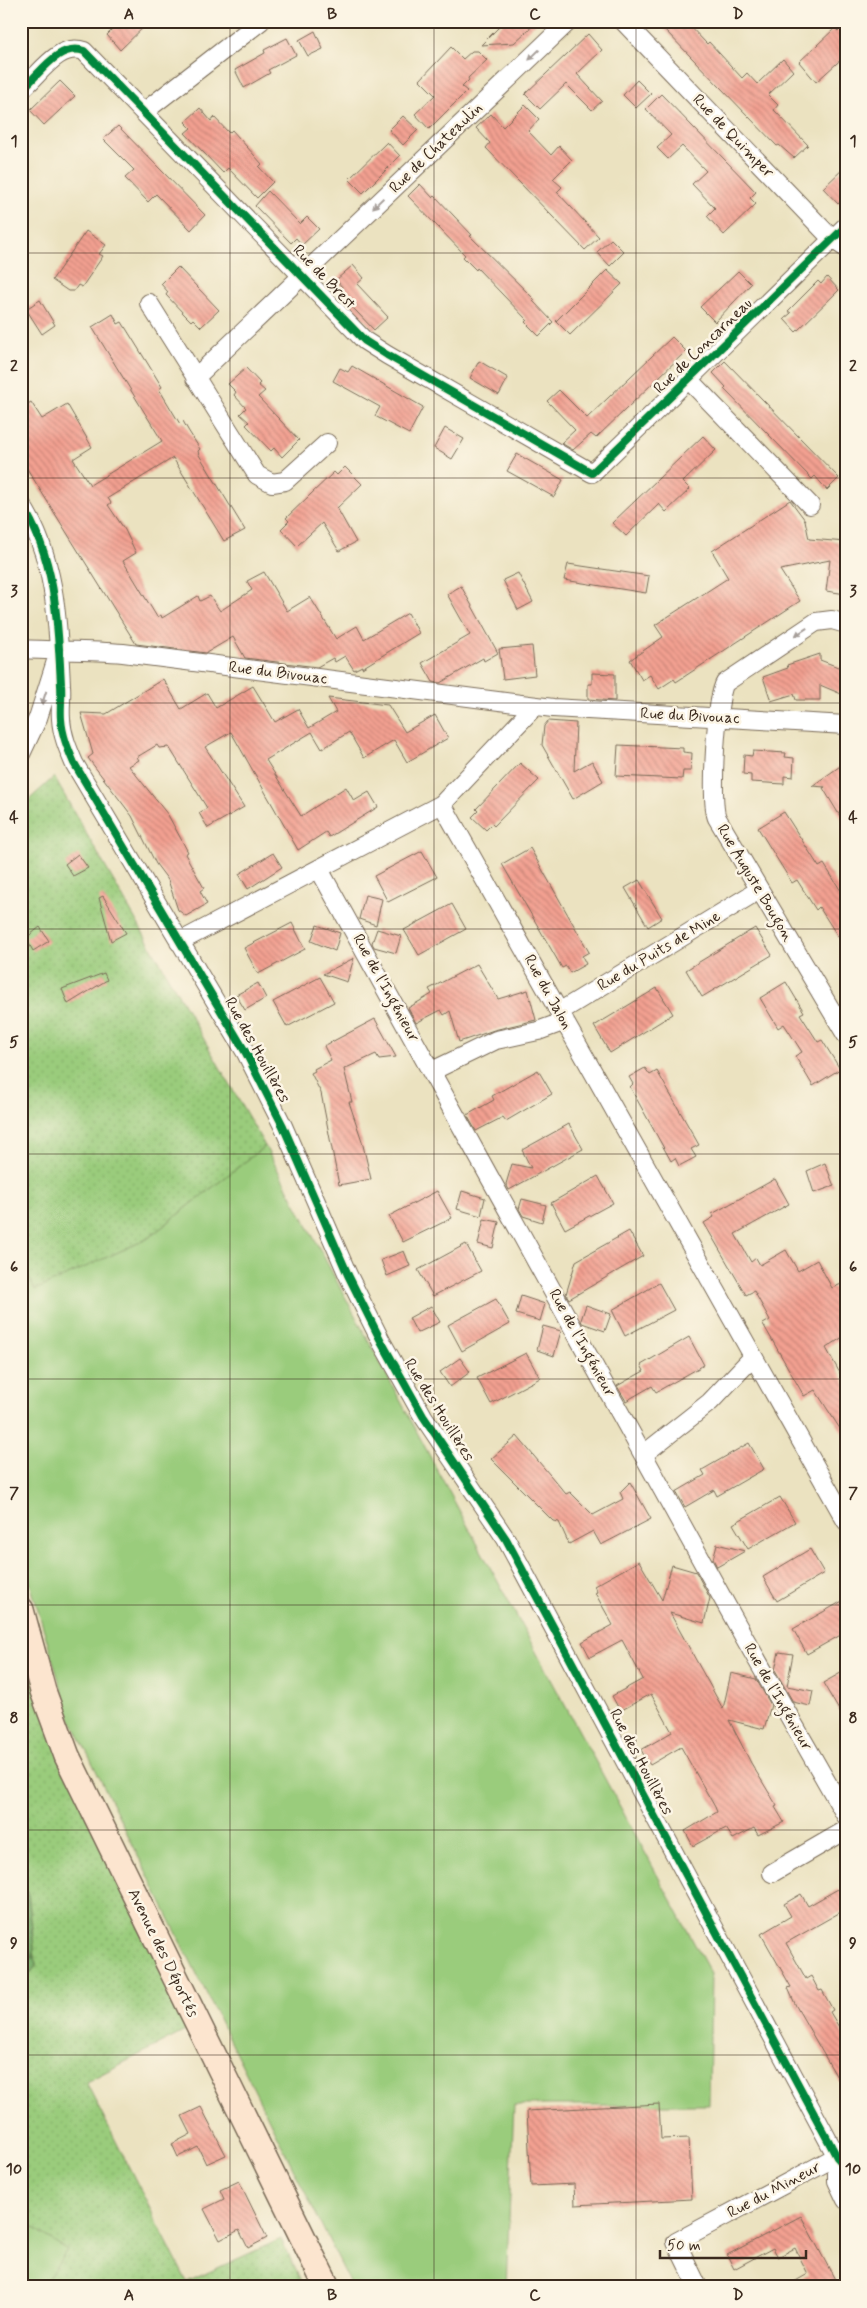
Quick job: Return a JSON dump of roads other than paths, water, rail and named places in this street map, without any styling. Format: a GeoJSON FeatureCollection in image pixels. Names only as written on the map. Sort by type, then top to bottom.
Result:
{"type":"FeatureCollection","features":[{"type":"Feature","properties":{"kind":"street"},"geometry":{"type":"LineString","coordinates":[[144,111],[261,21]]}},
{"type":"Feature","properties":{"kind":"street","name":"Rue de Chateaulin"},"geometry":{"type":"LineString","coordinates":[[195,378],[569,21]]}},
{"type":"Feature","properties":{"kind":"street","name":"Rue de Quimper"},"geometry":{"type":"LineString","coordinates":[[623,21],[839,243]]}},
{"type":"Feature","properties":{"kind":"street","name":"Rue de Brest"},"geometry":{"type":"LineString","coordinates":[[21,90],[62,52],[76,48],[90,55],[374,347],[592,473]]}},
{"type":"Feature","properties":{"kind":"street","name":"Rue de Concarneau"},"geometry":{"type":"LineString","coordinates":[[592,473],[688,379],[839,243],[846,226]]}},
{"type":"Feature","properties":{"kind":"street"},"geometry":{"type":"LineString","coordinates":[[149,303],[251,468],[264,480],[272,483],[285,480],[327,443]]}},
{"type":"Feature","properties":{"kind":"street","name":"Rue de Concarneau"},"geometry":{"type":"LineString","coordinates":[[688,379],[810,505]]}},
{"type":"Feature","properties":{"kind":"street","name":"Rue des Houillères"},"geometry":{"type":"LineString","coordinates":[[21,504],[34,525],[47,558],[53,588],[59,651],[62,688],[60,717],[74,763],[246,1053],[304,1170],[348,1276],[381,1341],[423,1416],[506,1539],[843,2158],[837,2181],[846,2200]]}},
{"type":"Feature","properties":{"kind":"street","name":"Rue Auguste Bougon"},"geometry":{"type":"LineString","coordinates":[[846,624],[832,620],[816,622],[733,676],[722,688],[718,718],[714,810],[759,890],[846,1035]]}},
{"type":"Feature","properties":{"kind":"street","name":"Rue du Bivouac"},"geometry":{"type":"LineString","coordinates":[[21,649],[92,650],[123,653],[535,706],[846,725]]}},
{"type":"Feature","properties":{"kind":"street"},"geometry":{"type":"LineString","coordinates":[[21,754],[38,718],[59,651]]}},
{"type":"Feature","properties":{"kind":"street"},"geometry":{"type":"LineString","coordinates":[[179,942],[442,804],[535,706]]}},
{"type":"Feature","properties":{"kind":"street","name":"Rue du Jalon"},"geometry":{"type":"LineString","coordinates":[[442,804],[846,1522]]}},
{"type":"Feature","properties":{"kind":"street","name":"Rue de l'Ingénieur"},"geometry":{"type":"LineString","coordinates":[[319,869],[846,1816]]}},
{"type":"Feature","properties":{"kind":"street","name":"Rue du Puits de Mine"},"geometry":{"type":"LineString","coordinates":[[432,1071],[496,1040],[538,1031],[759,890]]}},
{"type":"Feature","properties":{"kind":"street"},"geometry":{"type":"LineString","coordinates":[[644,1454],[710,1402],[753,1358]]}},
{"type":"Feature","properties":{"kind":"street","name":"Avenue des Déportés"},"geometry":{"type":"LineString","coordinates":[[21,1610],[43,1691],[67,1756],[328,2287]]}},
{"type":"Feature","properties":{"kind":"street"},"geometry":{"type":"LineString","coordinates":[[772,1873],[846,1830]]}},
{"type":"Feature","properties":{"kind":"street","name":"Rue du Mineur"},"geometry":{"type":"LineString","coordinates":[[698,2287],[676,2242],[843,2158]]}}]}
